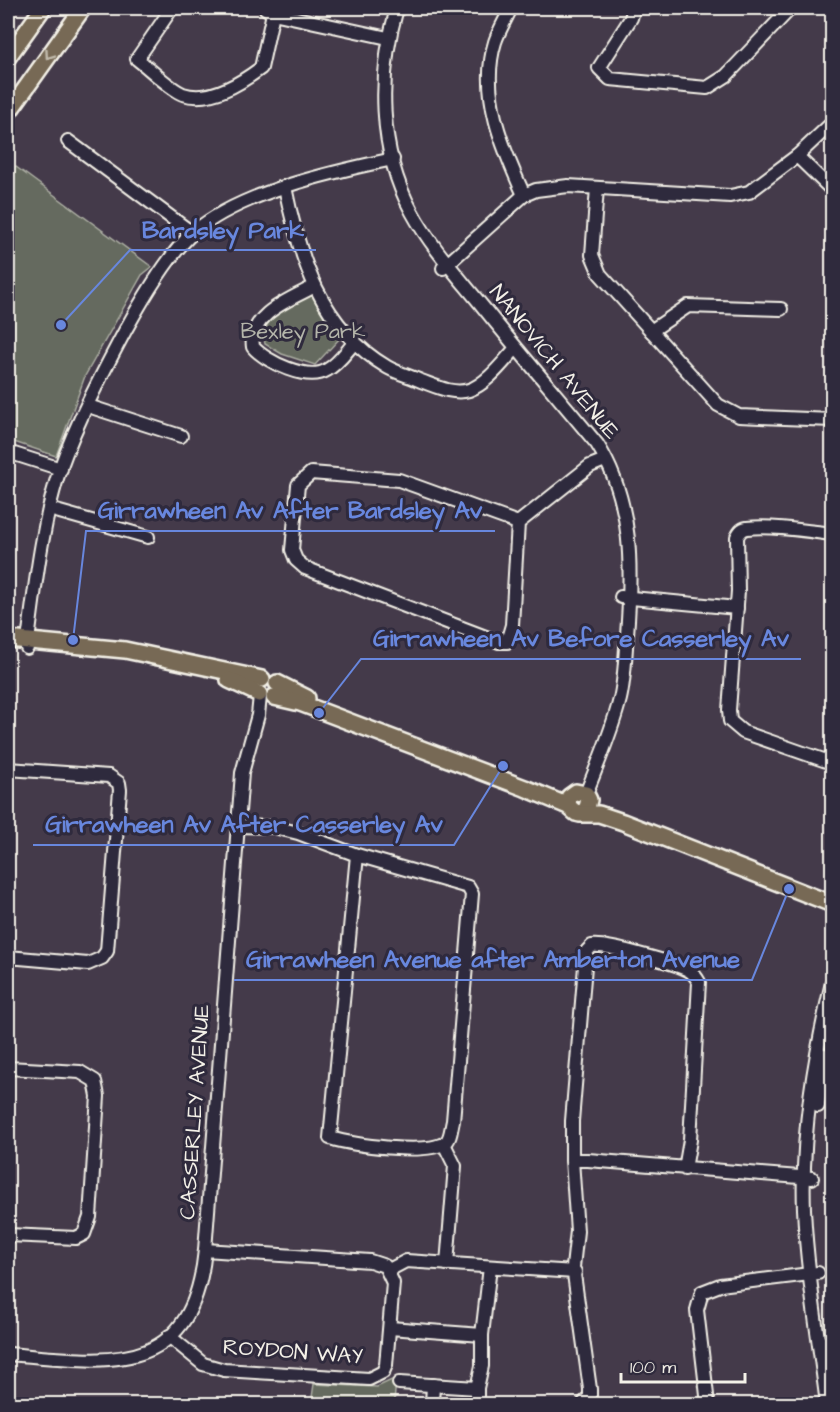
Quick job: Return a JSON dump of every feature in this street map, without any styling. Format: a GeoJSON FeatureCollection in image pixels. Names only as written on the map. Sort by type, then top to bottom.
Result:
{"type":"FeatureCollection","features":[{"type":"Feature","properties":{"kind":"main road"},"geometry":{"type":"LineString","coordinates":[[8,57],[43,8]]}},
{"type":"Feature","properties":{"kind":"main road"},"geometry":{"type":"LineString","coordinates":[[8,113],[83,8]]}},
{"type":"Feature","properties":{"kind":"main road"},"geometry":{"type":"LineString","coordinates":[[8,639],[130,659],[267,691],[604,807],[832,894]]}},
{"type":"Feature","properties":{"kind":"main road"},"geometry":{"type":"LineString","coordinates":[[8,647],[28,644]]}},
{"type":"Feature","properties":{"kind":"main road"},"geometry":{"type":"LineString","coordinates":[[579,799],[599,814],[832,904]]}},
{"type":"Feature","properties":{"kind":"street"},"geometry":{"type":"LineString","coordinates":[[172,8],[137,59],[182,94],[201,96],[238,85],[261,68],[269,10],[384,37]]}},
{"type":"Feature","properties":{"kind":"street","name":"NANOVICH AVENUE"},"geometry":{"type":"LineString","coordinates":[[389,8],[376,85],[389,159],[405,214],[602,461],[622,537],[626,598],[614,691],[579,799]]}},
{"type":"Feature","properties":{"kind":"street","name":"NANOVICH AVENUE"},"geometry":{"type":"LineString","coordinates":[[384,37],[397,8]]}},
{"type":"Feature","properties":{"kind":"street"},"geometry":{"type":"LineString","coordinates":[[511,8],[495,42],[490,79],[498,137],[525,195]]}},
{"type":"Feature","properties":{"kind":"street"},"geometry":{"type":"LineString","coordinates":[[634,8],[631,18],[599,68],[610,79],[707,88],[726,76],[787,12],[788,8]]}},
{"type":"Feature","properties":{"kind":"street"},"geometry":{"type":"LineString","coordinates":[[445,266],[525,195],[550,187],[730,196],[749,192],[797,156],[832,123]]}},
{"type":"Feature","properties":{"kind":"street"},"geometry":{"type":"LineString","coordinates":[[68,141],[192,233]]}},
{"type":"Feature","properties":{"kind":"street"},"geometry":{"type":"LineString","coordinates":[[797,156],[832,190]]}},
{"type":"Feature","properties":{"kind":"street"},"geometry":{"type":"LineString","coordinates":[[28,644],[49,509],[61,469],[88,406],[135,314],[155,281],[192,233],[240,203],[285,187],[389,159]]}},
{"type":"Feature","properties":{"kind":"street"},"geometry":{"type":"LineString","coordinates":[[285,187],[301,257],[315,286],[346,335],[389,369],[446,390],[460,392],[471,389],[484,380],[514,351]]}},
{"type":"Feature","properties":{"kind":"street"},"geometry":{"type":"LineString","coordinates":[[597,188],[592,255],[600,274],[718,405],[739,416],[832,420]]}},
{"type":"Feature","properties":{"kind":"street"},"geometry":{"type":"LineString","coordinates":[[315,286],[262,318],[251,338],[253,347],[272,361],[314,374],[325,372],[354,343]]}},
{"type":"Feature","properties":{"kind":"street"},"geometry":{"type":"LineString","coordinates":[[651,331],[688,306],[781,309]]}},
{"type":"Feature","properties":{"kind":"street"},"geometry":{"type":"LineString","coordinates":[[88,406],[181,436]]}},
{"type":"Feature","properties":{"kind":"street"},"geometry":{"type":"LineString","coordinates":[[8,452],[61,469]]}},
{"type":"Feature","properties":{"kind":"street"},"geometry":{"type":"LineString","coordinates":[[518,523],[399,480],[311,473],[298,485],[292,550],[296,560],[305,568],[499,642],[507,642],[512,625],[518,523],[590,466],[602,461]]}},
{"type":"Feature","properties":{"kind":"street"},"geometry":{"type":"LineString","coordinates":[[49,509],[148,537]]}},
{"type":"Feature","properties":{"kind":"street"},"geometry":{"type":"LineString","coordinates":[[832,534],[762,529],[740,531],[736,546],[737,608],[730,721],[743,732],[832,763]]}},
{"type":"Feature","properties":{"kind":"street"},"geometry":{"type":"LineString","coordinates":[[626,598],[737,608]]}},
{"type":"Feature","properties":{"kind":"street","name":"CASSERLEY AVENUE"},"geometry":{"type":"LineString","coordinates":[[8,1354],[87,1360],[122,1360],[144,1354],[170,1336],[195,1303],[205,1250],[244,758],[267,691]]}},
{"type":"Feature","properties":{"kind":"street"},"geometry":{"type":"LineString","coordinates":[[8,769],[109,776],[119,783],[120,790],[107,951],[102,958],[88,964],[8,957]]}},
{"type":"Feature","properties":{"kind":"street"},"geometry":{"type":"LineString","coordinates":[[238,826],[274,827],[298,833],[357,855],[468,887],[472,894],[453,1121],[448,1140],[444,1144],[423,1149],[343,1142],[330,1138],[357,855]]}},
{"type":"Feature","properties":{"kind":"street"},"geometry":{"type":"LineString","coordinates":[[586,1403],[590,1397],[590,1389],[575,1272],[577,1231],[572,1121],[587,951],[597,945],[679,967],[694,974],[699,982],[690,1140],[685,1169]]}},
{"type":"Feature","properties":{"kind":"street"},"geometry":{"type":"LineString","coordinates":[[832,982],[830,1020],[808,1177],[815,1273],[832,1385]]}},
{"type":"Feature","properties":{"kind":"street"},"geometry":{"type":"LineString","coordinates":[[8,1068],[80,1072],[95,1081],[98,1096],[90,1217],[84,1234],[76,1238],[8,1235]]}},
{"type":"Feature","properties":{"kind":"street"},"geometry":{"type":"LineString","coordinates":[[444,1144],[455,1166],[447,1264]]}},
{"type":"Feature","properties":{"kind":"street"},"geometry":{"type":"LineString","coordinates":[[572,1160],[808,1177]]}},
{"type":"Feature","properties":{"kind":"street"},"geometry":{"type":"LineString","coordinates":[[205,1250],[370,1261],[380,1263],[389,1270],[406,1262],[575,1272]]}},
{"type":"Feature","properties":{"kind":"street"},"geometry":{"type":"LineString","coordinates":[[477,1404],[490,1267]]}},
{"type":"Feature","properties":{"kind":"street","name":"ROYDON WAY"},"geometry":{"type":"LineString","coordinates":[[170,1336],[213,1368],[369,1379],[383,1372],[390,1328],[393,1283],[389,1270]]}},
{"type":"Feature","properties":{"kind":"street"},"geometry":{"type":"LineString","coordinates":[[708,1404],[697,1310],[702,1292],[720,1285],[815,1273]]}},
{"type":"Feature","properties":{"kind":"street"},"geometry":{"type":"LineString","coordinates":[[390,1328],[482,1335]]}},
{"type":"Feature","properties":{"kind":"street"},"geometry":{"type":"LineString","coordinates":[[826,1342],[827,1404]]}},
{"type":"Feature","properties":{"kind":"street"},"geometry":{"type":"LineString","coordinates":[[399,1383],[477,1388]]}},
{"type":"Feature","properties":{"kind":"street"},"geometry":{"type":"LineString","coordinates":[[432,1404],[433,1385]]}},
{"type":"Feature","properties":{"kind":"green space"},"geometry":{"type":"Polygon","coordinates":[[[8,161],[152,267],[142,275],[85,376],[56,456],[8,440],[8,161]]]}},
{"type":"Feature","properties":{"kind":"green space","name":"Bexley Park"},"geometry":{"type":"Polygon","coordinates":[[[313,292],[341,337],[315,365],[282,354],[265,344],[264,334],[272,318],[279,312],[313,292]]]}},
{"type":"Feature","properties":{"kind":"green space"},"geometry":{"type":"Polygon","coordinates":[[[396,1378],[394,1404],[311,1404],[314,1384],[377,1387],[396,1378]]]}},
{"type":"Feature","properties":{"kind":"place","name":"Bardsley Park"},"geometry":{"type":"Point","coordinates":[61,325]}},
{"type":"Feature","properties":{"kind":"place","name":"Girrawheen Av After Bardsley Av"},"geometry":{"type":"Point","coordinates":[73,640]}},
{"type":"Feature","properties":{"kind":"place","name":"Girrawheen Av Before Casserley Av"},"geometry":{"type":"Point","coordinates":[319,713]}},
{"type":"Feature","properties":{"kind":"place","name":"Girrawheen Av After Casserley Av"},"geometry":{"type":"Point","coordinates":[503,766]}},
{"type":"Feature","properties":{"kind":"place","name":"Girrawheen Avenue after Amberton Avenue"},"geometry":{"type":"Point","coordinates":[789,889]}}]}
